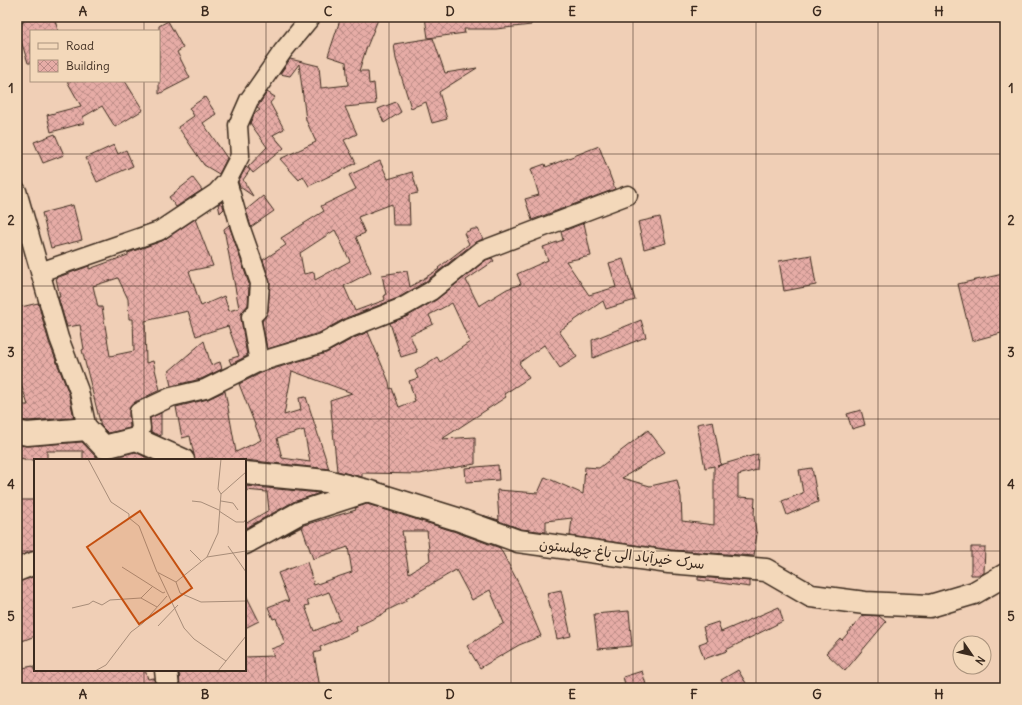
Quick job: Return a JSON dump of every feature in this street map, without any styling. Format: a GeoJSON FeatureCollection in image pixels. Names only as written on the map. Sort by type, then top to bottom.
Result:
{"type":"FeatureCollection","features":[{"type":"Feature","properties":{"kind":"street"},"geometry":{"type":"LineString","coordinates":[[40,272],[159,231],[216,193],[227,181],[240,156],[238,125],[249,100],[283,51],[311,17]]}},
{"type":"Feature","properties":{"kind":"street"},"geometry":{"type":"LineString","coordinates":[[227,181],[240,226],[260,283],[258,310],[251,317],[259,362]]}},
{"type":"Feature","properties":{"kind":"street"},"geometry":{"type":"LineString","coordinates":[[17,191],[59,338],[79,391],[87,429],[104,454],[136,439],[141,428],[139,412],[172,397],[205,389],[259,362],[323,343],[350,328],[403,307],[431,291],[480,251],[628,195]]}},
{"type":"Feature","properties":{"kind":"street"},"geometry":{"type":"LineString","coordinates":[[17,432],[27,434],[87,429]]}},
{"type":"Feature","properties":{"kind":"street"},"geometry":{"type":"LineString","coordinates":[[136,439],[181,459]]}},
{"type":"Feature","properties":{"kind":"street","name":"سرک خیرآباد الی باغ چهلستون"},"geometry":{"type":"LineString","coordinates":[[246,472],[326,481],[367,491],[457,519],[518,541],[669,562],[766,570],[811,596],[865,603],[930,606],[974,593],[1005,575]]}},
{"type":"Feature","properties":{"kind":"street"},"geometry":{"type":"LineString","coordinates":[[246,542],[299,513],[367,491]]}},
{"type":"Feature","properties":{"kind":"street"},"geometry":{"type":"LineString","coordinates":[[17,570],[34,563]]}},
{"type":"Feature","properties":{"kind":"street"},"geometry":{"type":"LineString","coordinates":[[166,671],[168,688]]}},
{"type":"Feature","properties":{"kind":"building"},"geometry":{"type":"Polygon","coordinates":[[[22,17],[54,17],[58,30],[30,30],[30,63],[28,63],[17,28],[17,25],[24,22],[22,17]]]}},
{"type":"Feature","properties":{"kind":"building"},"geometry":{"type":"Polygon","coordinates":[[[341,17],[379,17],[359,71],[368,71],[369,84],[374,83],[376,104],[345,107],[357,134],[344,140],[356,163],[309,186],[303,176],[299,180],[280,159],[316,142],[306,120],[299,64],[290,76],[280,74],[290,59],[319,66],[321,88],[348,85],[346,62],[328,56],[341,17]]]}},
{"type":"Feature","properties":{"kind":"building"},"geometry":{"type":"Polygon","coordinates":[[[425,17],[531,17],[531,25],[496,29],[464,29],[465,33],[428,38],[425,17]]]}},
{"type":"Feature","properties":{"kind":"building"},"geometry":{"type":"Polygon","coordinates":[[[168,21],[183,48],[177,52],[190,78],[159,94],[160,30],[159,26],[168,21]]]}},
{"type":"Feature","properties":{"kind":"building"},"geometry":{"type":"Polygon","coordinates":[[[433,38],[445,73],[477,68],[439,92],[447,119],[432,123],[426,102],[411,108],[396,59],[394,44],[433,38]]]}},
{"type":"Feature","properties":{"kind":"building"},"geometry":{"type":"Polygon","coordinates":[[[68,82],[126,82],[143,110],[115,127],[102,106],[83,117],[84,123],[51,132],[47,115],[81,106],[68,82]]]}},
{"type":"Feature","properties":{"kind":"building"},"geometry":{"type":"Polygon","coordinates":[[[267,92],[275,97],[270,103],[284,129],[273,135],[284,148],[253,173],[248,167],[267,147],[250,123],[254,114],[260,110],[257,108],[267,92]]]}},
{"type":"Feature","properties":{"kind":"building"},"geometry":{"type":"Polygon","coordinates":[[[205,97],[216,114],[203,123],[227,158],[219,174],[204,165],[178,127],[194,116],[189,108],[205,97]]]}},
{"type":"Feature","properties":{"kind":"building"},"geometry":{"type":"Polygon","coordinates":[[[396,102],[401,112],[384,123],[378,109],[396,102]]]}},
{"type":"Feature","properties":{"kind":"building"},"geometry":{"type":"Polygon","coordinates":[[[55,134],[64,155],[43,163],[34,142],[55,134]]]}},
{"type":"Feature","properties":{"kind":"building"},"geometry":{"type":"Polygon","coordinates":[[[114,145],[118,154],[126,150],[133,166],[97,182],[86,158],[114,145]]]}},
{"type":"Feature","properties":{"kind":"building"},"geometry":{"type":"Polygon","coordinates":[[[599,146],[615,189],[532,220],[525,199],[539,195],[531,169],[545,164],[546,167],[599,146]]]}},
{"type":"Feature","properties":{"kind":"building"},"geometry":{"type":"Polygon","coordinates":[[[380,161],[388,179],[412,172],[418,193],[409,195],[410,225],[393,225],[392,204],[358,217],[365,233],[356,237],[371,272],[344,286],[355,311],[385,300],[384,296],[386,295],[382,275],[407,271],[410,287],[439,269],[438,268],[469,244],[464,233],[473,229],[478,229],[483,239],[474,243],[425,282],[398,298],[346,318],[319,333],[267,349],[262,321],[268,311],[270,283],[263,260],[286,245],[281,238],[324,211],[321,206],[356,189],[349,175],[380,161]],[[335,230],[300,253],[304,274],[314,272],[315,280],[350,261],[335,230]]]}},
{"type":"Feature","properties":{"kind":"building"},"geometry":{"type":"Polygon","coordinates":[[[246,167],[250,170],[243,180],[253,196],[240,187],[238,182],[246,167]]]}},
{"type":"Feature","properties":{"kind":"building"},"geometry":{"type":"Polygon","coordinates":[[[193,178],[202,190],[176,207],[169,197],[193,178]]]}},
{"type":"Feature","properties":{"kind":"building"},"geometry":{"type":"Polygon","coordinates":[[[263,196],[274,211],[251,227],[246,210],[263,196]]]}},
{"type":"Feature","properties":{"kind":"building"},"geometry":{"type":"Polygon","coordinates":[[[222,202],[224,209],[220,213],[218,204],[222,202]]]}},
{"type":"Feature","properties":{"kind":"building"},"geometry":{"type":"Polygon","coordinates":[[[73,205],[82,240],[51,248],[42,213],[73,205]]]}},
{"type":"Feature","properties":{"kind":"building"},"geometry":{"type":"Polygon","coordinates":[[[660,217],[666,243],[644,249],[638,222],[660,217]]]}},
{"type":"Feature","properties":{"kind":"building"},"geometry":{"type":"Polygon","coordinates":[[[195,219],[213,266],[189,271],[201,306],[224,296],[229,311],[239,308],[224,229],[229,225],[249,284],[248,305],[241,314],[247,356],[231,364],[229,359],[239,356],[228,326],[196,336],[188,311],[145,321],[146,363],[153,361],[160,390],[135,402],[130,407],[130,428],[108,433],[101,426],[82,350],[84,349],[80,325],[67,327],[58,297],[60,297],[56,278],[89,266],[89,269],[162,241],[195,219]],[[118,278],[93,286],[98,307],[102,307],[110,356],[134,351],[133,319],[129,319],[128,299],[118,278]]]}},
{"type":"Feature","properties":{"kind":"building"},"geometry":{"type":"Polygon","coordinates":[[[584,223],[591,256],[566,261],[589,295],[616,287],[609,263],[623,259],[635,300],[606,309],[603,301],[559,331],[577,357],[560,368],[544,345],[519,363],[529,378],[504,394],[506,397],[442,439],[475,437],[475,464],[420,474],[362,473],[362,477],[337,471],[330,400],[352,393],[292,371],[284,415],[301,410],[299,398],[306,397],[329,469],[246,459],[195,459],[190,436],[182,438],[176,407],[208,399],[225,391],[236,452],[261,440],[239,384],[263,372],[326,353],[368,332],[389,382],[390,389],[392,388],[399,407],[415,401],[409,381],[418,378],[415,371],[437,357],[440,362],[470,342],[452,303],[429,315],[433,324],[410,335],[417,352],[401,357],[390,323],[408,316],[436,300],[486,260],[492,258],[494,261],[466,280],[479,306],[507,289],[521,284],[517,274],[548,260],[543,247],[563,240],[561,232],[584,223]],[[304,430],[277,438],[282,458],[310,462],[304,430]]]}},
{"type":"Feature","properties":{"kind":"building"},"geometry":{"type":"Polygon","coordinates":[[[811,255],[816,285],[784,291],[779,261],[811,255]]]}},
{"type":"Feature","properties":{"kind":"building"},"geometry":{"type":"Polygon","coordinates":[[[1003,274],[1005,282],[1005,332],[972,341],[958,284],[1003,274]]]}},
{"type":"Feature","properties":{"kind":"building"},"geometry":{"type":"Polygon","coordinates":[[[38,303],[49,342],[69,394],[74,418],[28,421],[18,420],[19,405],[28,405],[17,372],[17,308],[38,303]]]}},
{"type":"Feature","properties":{"kind":"building"},"geometry":{"type":"Polygon","coordinates":[[[641,320],[646,337],[593,358],[592,340],[641,320]]]}},
{"type":"Feature","properties":{"kind":"building"},"geometry":{"type":"Polygon","coordinates":[[[204,341],[211,365],[220,362],[222,369],[201,379],[171,386],[168,372],[204,341]]]}},
{"type":"Feature","properties":{"kind":"building"},"geometry":{"type":"Polygon","coordinates":[[[861,410],[865,425],[852,429],[847,414],[861,410]]]}},
{"type":"Feature","properties":{"kind":"building"},"geometry":{"type":"Polygon","coordinates":[[[161,413],[161,436],[151,432],[150,418],[161,413]]]}},
{"type":"Feature","properties":{"kind":"building"},"geometry":{"type":"Polygon","coordinates":[[[713,421],[721,465],[758,454],[757,470],[738,475],[738,497],[755,498],[754,515],[757,533],[754,556],[670,550],[570,536],[572,518],[546,521],[546,532],[521,529],[482,515],[499,520],[497,490],[538,493],[545,477],[583,494],[585,467],[599,468],[648,430],[665,452],[622,478],[650,486],[677,480],[681,497],[682,521],[714,525],[714,466],[705,468],[697,424],[713,421]]]}},
{"type":"Feature","properties":{"kind":"building"},"geometry":{"type":"Polygon","coordinates":[[[82,442],[95,456],[101,459],[83,459],[83,451],[47,451],[47,459],[25,460],[17,458],[17,445],[28,446],[82,442]]]}},
{"type":"Feature","properties":{"kind":"building"},"geometry":{"type":"Polygon","coordinates":[[[135,452],[150,459],[107,459],[135,452]]]}},
{"type":"Feature","properties":{"kind":"building"},"geometry":{"type":"Polygon","coordinates":[[[498,465],[499,480],[466,482],[465,468],[498,465]]]}},
{"type":"Feature","properties":{"kind":"building"},"geometry":{"type":"Polygon","coordinates":[[[812,468],[818,502],[787,515],[782,501],[803,493],[799,470],[812,468]]]}},
{"type":"Feature","properties":{"kind":"building"},"geometry":{"type":"Polygon","coordinates":[[[246,486],[320,493],[293,502],[246,528],[246,523],[269,510],[267,492],[246,490],[246,486]]]}},
{"type":"Feature","properties":{"kind":"building"},"geometry":{"type":"Polygon","coordinates":[[[17,500],[34,500],[34,551],[17,557],[17,500]]]}},
{"type":"Feature","properties":{"kind":"building"},"geometry":{"type":"Polygon","coordinates":[[[367,504],[453,531],[500,548],[520,586],[541,636],[519,645],[480,668],[467,646],[504,623],[490,590],[472,600],[456,570],[406,599],[406,601],[386,611],[387,612],[356,627],[357,631],[320,647],[321,651],[314,653],[320,688],[180,688],[179,671],[246,671],[246,657],[274,656],[271,649],[285,644],[276,618],[273,619],[268,607],[286,600],[289,602],[278,573],[307,562],[314,585],[352,572],[348,547],[313,559],[302,527],[281,537],[304,525],[356,510],[355,508],[367,504]],[[402,531],[409,573],[430,560],[427,531],[402,531]],[[329,592],[307,600],[309,605],[305,606],[314,631],[340,620],[329,592]]]}},
{"type":"Feature","properties":{"kind":"building"},"geometry":{"type":"Polygon","coordinates":[[[971,547],[985,547],[984,573],[980,575],[971,575],[971,547]]]}},
{"type":"Feature","properties":{"kind":"building"},"geometry":{"type":"Polygon","coordinates":[[[34,576],[34,636],[17,643],[17,582],[34,576]]]}},
{"type":"Feature","properties":{"kind":"building"},"geometry":{"type":"Polygon","coordinates":[[[698,577],[750,581],[750,587],[698,580],[698,577]]]}},
{"type":"Feature","properties":{"kind":"building"},"geometry":{"type":"Polygon","coordinates":[[[561,590],[571,636],[557,639],[547,593],[561,590]]]}},
{"type":"Feature","properties":{"kind":"building"},"geometry":{"type":"Polygon","coordinates":[[[246,595],[259,621],[246,628],[246,595]]]}},
{"type":"Feature","properties":{"kind":"building"},"geometry":{"type":"Polygon","coordinates":[[[779,607],[783,621],[726,650],[727,651],[704,659],[699,644],[707,641],[703,627],[718,622],[721,632],[779,607]]]}},
{"type":"Feature","properties":{"kind":"building"},"geometry":{"type":"Polygon","coordinates":[[[629,611],[632,646],[598,649],[594,614],[629,611]]]}},
{"type":"Feature","properties":{"kind":"building"},"geometry":{"type":"Polygon","coordinates":[[[863,615],[879,616],[886,622],[845,671],[826,653],[840,638],[842,640],[863,615]]]}},
{"type":"Feature","properties":{"kind":"building"},"geometry":{"type":"Polygon","coordinates":[[[33,666],[34,671],[145,671],[148,679],[154,678],[155,688],[17,688],[17,669],[33,666]]]}},
{"type":"Feature","properties":{"kind":"building"},"geometry":{"type":"Polygon","coordinates":[[[738,670],[749,688],[726,688],[721,680],[738,670]]]}},
{"type":"Feature","properties":{"kind":"building"},"geometry":{"type":"Polygon","coordinates":[[[642,671],[647,688],[626,688],[623,677],[642,671]]]}}]}
